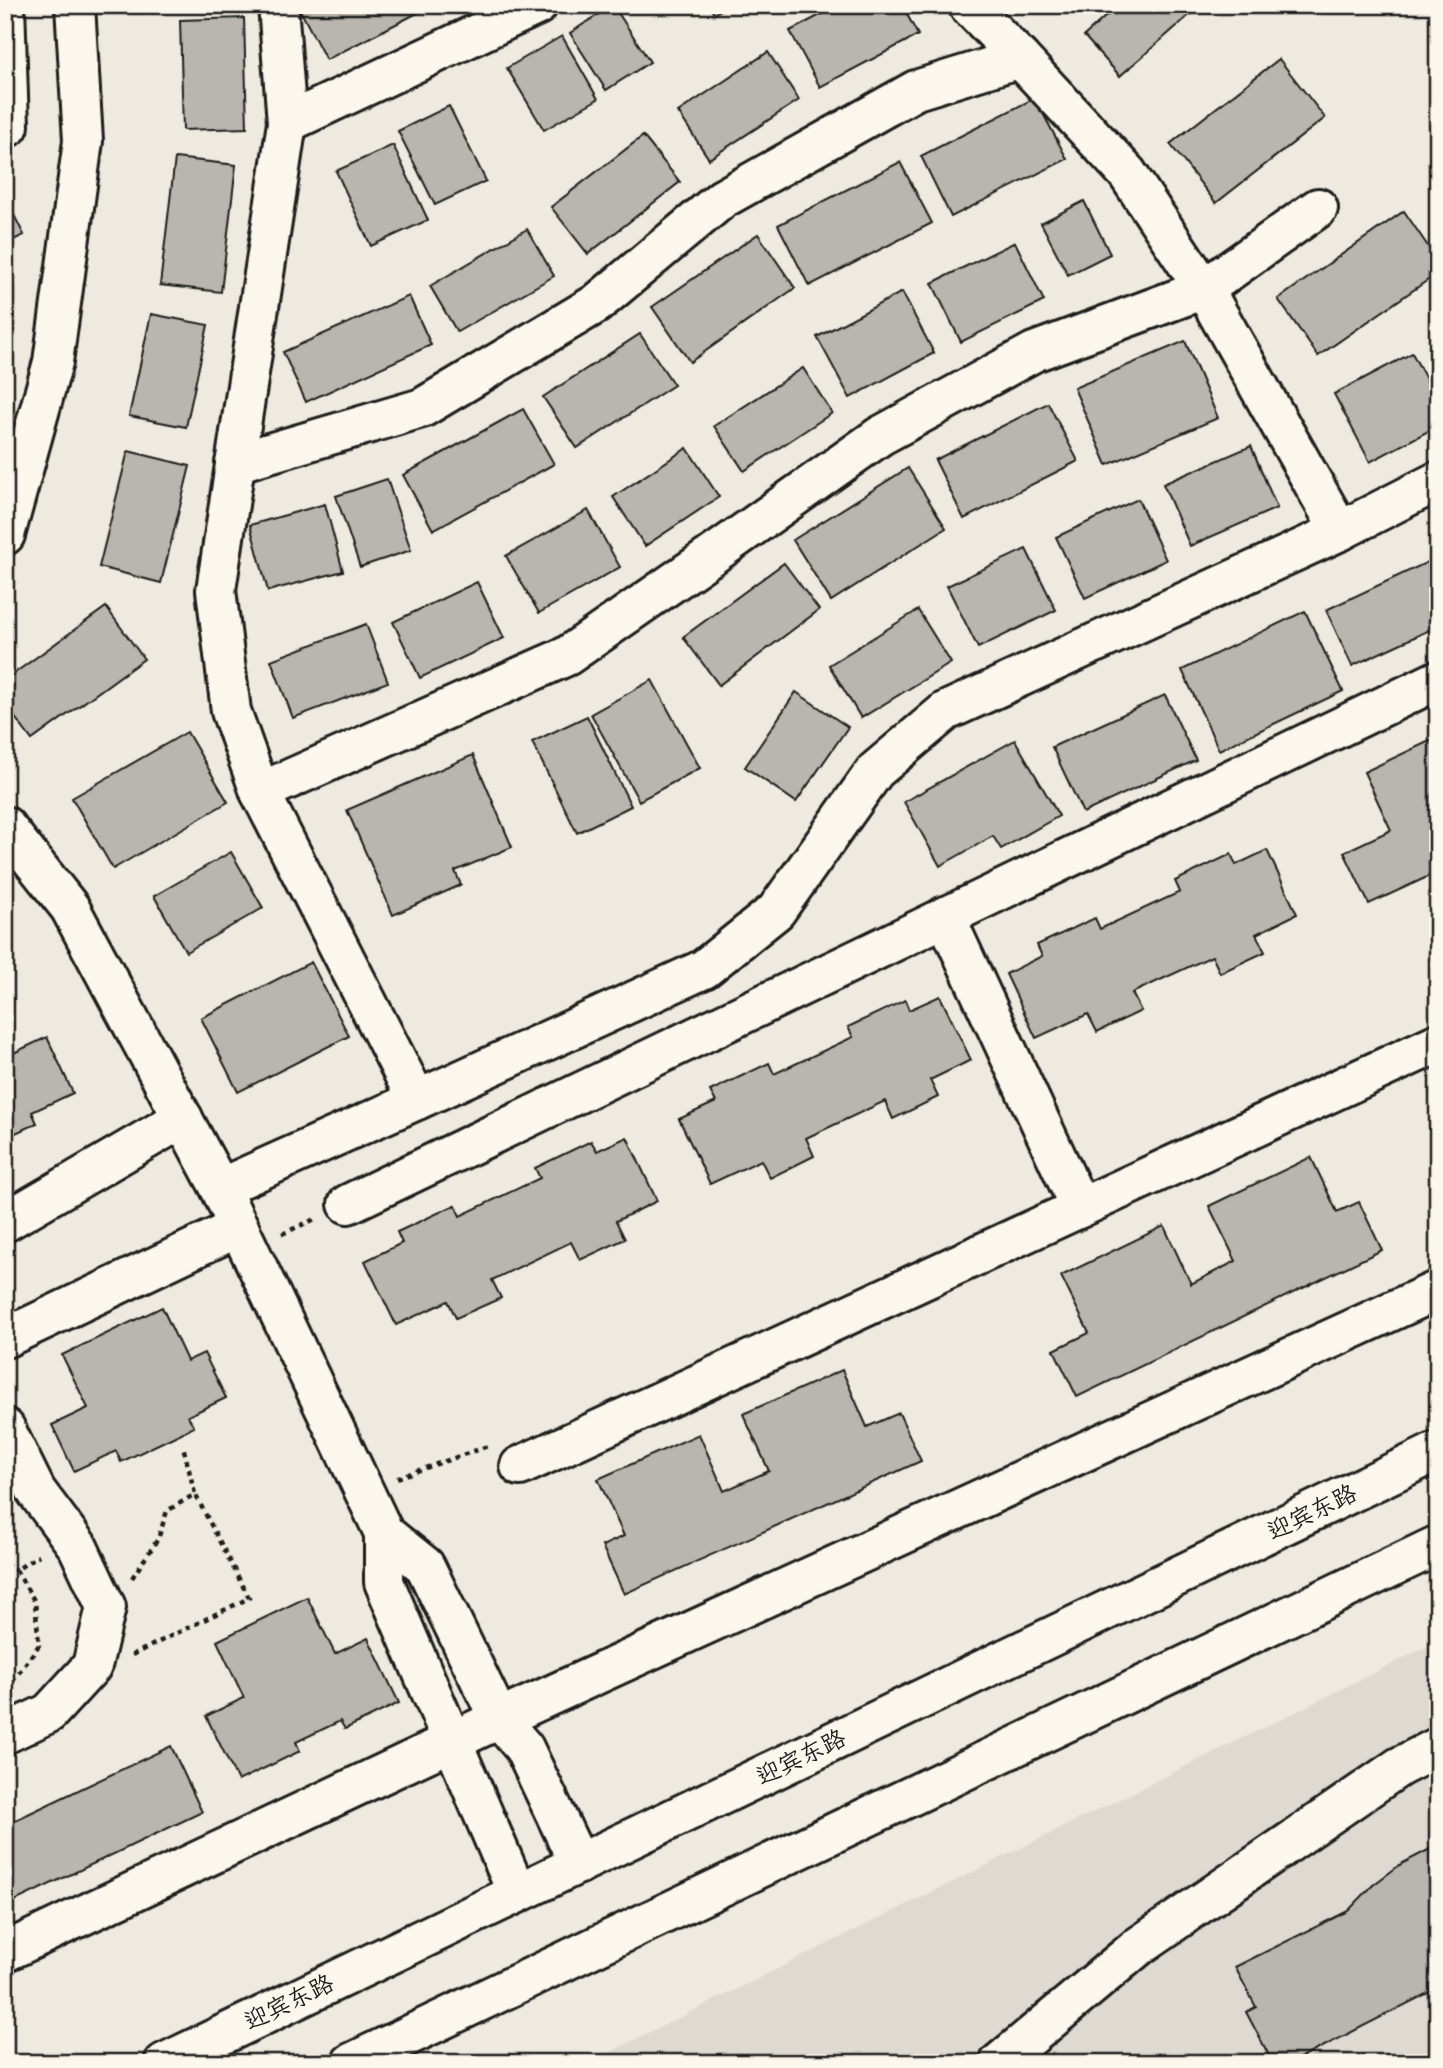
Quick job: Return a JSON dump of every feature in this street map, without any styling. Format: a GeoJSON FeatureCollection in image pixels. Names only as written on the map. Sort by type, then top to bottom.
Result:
{"type":"FeatureCollection","features":[{"type":"Feature","properties":{"kind":"main road"},"geometry":{"type":"LineString","coordinates":[[5,5],[9,126],[5,128]]}},
{"type":"Feature","properties":{"kind":"main road"},"geometry":{"type":"LineString","coordinates":[[5,535],[53,362],[83,141],[75,5]]}},
{"type":"Feature","properties":{"kind":"main road"},"geometry":{"type":"LineString","coordinates":[[278,5],[287,122],[216,590],[231,711],[260,792],[417,1100]]}},
{"type":"Feature","properties":{"kind":"main road"},"geometry":{"type":"LineString","coordinates":[[287,122],[538,5]]}},
{"type":"Feature","properties":{"kind":"main road"},"geometry":{"type":"LineString","coordinates":[[968,5],[1127,173],[1204,289],[1340,531]]}},
{"type":"Feature","properties":{"kind":"main road"},"geometry":{"type":"LineString","coordinates":[[235,463],[422,408],[596,303],[722,199],[916,90],[1020,58]]}},
{"type":"Feature","properties":{"kind":"main road"},"geometry":{"type":"LineString","coordinates":[[260,792],[567,656],[880,436],[1034,352],[1204,289],[1318,208]]}},
{"type":"Feature","properties":{"kind":"main road"},"geometry":{"type":"LineString","coordinates":[[220,1188],[704,970],[776,911],[875,771],[946,711],[1340,531],[1438,481]]}},
{"type":"Feature","properties":{"kind":"main road"},"geometry":{"type":"LineString","coordinates":[[348,1204],[1438,680]]}},
{"type":"Feature","properties":{"kind":"main road"},"geometry":{"type":"LineString","coordinates":[[5,826],[70,908],[244,1238],[384,1533],[384,1582],[517,1893]]}},
{"type":"Feature","properties":{"kind":"main road"},"geometry":{"type":"LineString","coordinates":[[945,916],[1080,1208]]}},
{"type":"Feature","properties":{"kind":"main road"},"geometry":{"type":"LineString","coordinates":[[520,1466],[1438,1043]]}},
{"type":"Feature","properties":{"kind":"main road"},"geometry":{"type":"LineString","coordinates":[[5,1222],[183,1118]]}},
{"type":"Feature","properties":{"kind":"main road"},"geometry":{"type":"LineString","coordinates":[[5,1338],[244,1238]]}},
{"type":"Feature","properties":{"kind":"main road"},"geometry":{"type":"LineString","coordinates":[[5,1952],[499,1719],[1438,1290]]}},
{"type":"Feature","properties":{"kind":"main road"},"geometry":{"type":"LineString","coordinates":[[5,1428],[36,1491],[78,1547],[106,1607],[92,1666],[49,1713],[16,1728]]}},
{"type":"Feature","properties":{"kind":"main road","name":"迎宾东路"},"geometry":{"type":"LineString","coordinates":[[163,2063],[1438,1451]]}},
{"type":"Feature","properties":{"kind":"main road"},"geometry":{"type":"LineString","coordinates":[[384,1533],[425,1566],[499,1719],[524,1748],[579,1864]]}},
{"type":"Feature","properties":{"kind":"main road"},"geometry":{"type":"LineString","coordinates":[[351,2063],[1438,1545]]}},
{"type":"Feature","properties":{"kind":"main road"},"geometry":{"type":"LineString","coordinates":[[999,2063],[1139,1945],[1399,1767],[1438,1746]]}},
{"type":"Feature","properties":{"kind":"path"},"geometry":{"type":"LineString","coordinates":[[244,1238],[348,1204]]}},
{"type":"Feature","properties":{"kind":"path"},"geometry":{"type":"LineString","coordinates":[[364,1490],[498,1442],[520,1466]]}},
{"type":"Feature","properties":{"kind":"path"},"geometry":{"type":"LineString","coordinates":[[92,1666],[107,1667],[249,1598],[195,1494],[183,1446]]}},
{"type":"Feature","properties":{"kind":"path"},"geometry":{"type":"LineString","coordinates":[[106,1607],[122,1594],[158,1539],[167,1511],[195,1494]]}},
{"type":"Feature","properties":{"kind":"path"},"geometry":{"type":"LineString","coordinates":[[16,1570],[69,1535]]}},
{"type":"Feature","properties":{"kind":"path"},"geometry":{"type":"LineString","coordinates":[[5,1564],[16,1570],[35,1602],[39,1645],[10,1685],[16,1728]]}},
{"type":"Feature","properties":{"kind":"shaded area"},"geometry":{"type":"Polygon","coordinates":[[[1438,1641],[1438,2063],[588,2063],[1438,1641]]]}},
{"type":"Feature","properties":{"kind":"building"},"geometry":{"type":"Polygon","coordinates":[[[309,5],[433,5],[326,60],[300,10],[309,5]]]}},
{"type":"Feature","properties":{"kind":"building"},"geometry":{"type":"Polygon","coordinates":[[[613,5],[650,62],[606,90],[570,33],[613,5]]]}},
{"type":"Feature","properties":{"kind":"building"},"geometry":{"type":"Polygon","coordinates":[[[709,5],[729,5],[714,14],[709,5]]]}},
{"type":"Feature","properties":{"kind":"building"},"geometry":{"type":"Polygon","coordinates":[[[839,5],[902,5],[918,35],[820,87],[790,31],[839,5]]]}},
{"type":"Feature","properties":{"kind":"building"},"geometry":{"type":"Polygon","coordinates":[[[1118,5],[1186,5],[1193,12],[1120,76],[1084,36],[1118,5]]]}},
{"type":"Feature","properties":{"kind":"building"},"geometry":{"type":"Polygon","coordinates":[[[244,18],[247,128],[183,130],[180,20],[244,18]]]}},
{"type":"Feature","properties":{"kind":"building"},"geometry":{"type":"Polygon","coordinates":[[[562,36],[598,99],[544,130],[507,68],[562,36]]]}},
{"type":"Feature","properties":{"kind":"building"},"geometry":{"type":"Polygon","coordinates":[[[768,52],[799,100],[709,159],[678,112],[768,52]]]}},
{"type":"Feature","properties":{"kind":"building"},"geometry":{"type":"Polygon","coordinates":[[[1279,59],[1325,118],[1216,203],[1170,144],[1279,59]]]}},
{"type":"Feature","properties":{"kind":"building"},"geometry":{"type":"Polygon","coordinates":[[[1035,98],[1067,159],[951,217],[921,156],[1035,98]]]}},
{"type":"Feature","properties":{"kind":"building"},"geometry":{"type":"Polygon","coordinates":[[[449,106],[486,181],[435,205],[398,131],[449,106]]]}},
{"type":"Feature","properties":{"kind":"building"},"geometry":{"type":"Polygon","coordinates":[[[643,136],[680,182],[588,254],[551,207],[643,136]]]}},
{"type":"Feature","properties":{"kind":"building"},"geometry":{"type":"Polygon","coordinates":[[[393,145],[428,220],[371,246],[336,171],[393,145]]]}},
{"type":"Feature","properties":{"kind":"building"},"geometry":{"type":"Polygon","coordinates":[[[175,158],[236,165],[221,292],[160,285],[175,158]]]}},
{"type":"Feature","properties":{"kind":"building"},"geometry":{"type":"Polygon","coordinates":[[[900,162],[932,223],[809,286],[778,225],[900,162]]]}},
{"type":"Feature","properties":{"kind":"building"},"geometry":{"type":"Polygon","coordinates":[[[5,197],[24,235],[5,244],[5,197]]]}},
{"type":"Feature","properties":{"kind":"building"},"geometry":{"type":"Polygon","coordinates":[[[1084,201],[1110,254],[1068,275],[1041,223],[1084,201]]]}},
{"type":"Feature","properties":{"kind":"building"},"geometry":{"type":"Polygon","coordinates":[[[1404,211],[1438,261],[1438,273],[1318,356],[1278,299],[1404,211]]]}},
{"type":"Feature","properties":{"kind":"building"},"geometry":{"type":"Polygon","coordinates":[[[527,229],[554,276],[457,332],[430,286],[527,229]]]}},
{"type":"Feature","properties":{"kind":"building"},"geometry":{"type":"Polygon","coordinates":[[[758,234],[795,288],[690,362],[652,307],[758,234]]]}},
{"type":"Feature","properties":{"kind":"building"},"geometry":{"type":"Polygon","coordinates":[[[1015,242],[1044,301],[961,342],[932,283],[1015,242]]]}},
{"type":"Feature","properties":{"kind":"building"},"geometry":{"type":"Polygon","coordinates":[[[902,292],[934,353],[850,398],[817,337],[902,292]]]}},
{"type":"Feature","properties":{"kind":"building"},"geometry":{"type":"Polygon","coordinates":[[[409,296],[431,345],[306,402],[283,352],[409,296]]]}},
{"type":"Feature","properties":{"kind":"building"},"geometry":{"type":"Polygon","coordinates":[[[151,314],[208,325],[186,427],[129,416],[151,314]]]}},
{"type":"Feature","properties":{"kind":"building"},"geometry":{"type":"Polygon","coordinates":[[[640,334],[674,385],[577,448],[543,397],[640,334]]]}},
{"type":"Feature","properties":{"kind":"building"},"geometry":{"type":"Polygon","coordinates":[[[1185,341],[1218,418],[1107,465],[1074,388],[1185,341]]]}},
{"type":"Feature","properties":{"kind":"building"},"geometry":{"type":"Polygon","coordinates":[[[1412,353],[1438,401],[1438,426],[1370,462],[1334,394],[1412,353]]]}},
{"type":"Feature","properties":{"kind":"building"},"geometry":{"type":"Polygon","coordinates":[[[803,368],[832,413],[744,471],[714,426],[803,368]]]}},
{"type":"Feature","properties":{"kind":"building"},"geometry":{"type":"Polygon","coordinates":[[[1048,403],[1078,461],[964,519],[935,460],[1048,403]]]}},
{"type":"Feature","properties":{"kind":"building"},"geometry":{"type":"Polygon","coordinates":[[[523,409],[554,464],[433,530],[403,475],[523,409]]]}},
{"type":"Feature","properties":{"kind":"building"},"geometry":{"type":"Polygon","coordinates":[[[1251,446],[1277,508],[1190,546],[1163,484],[1251,446]]]}},
{"type":"Feature","properties":{"kind":"building"},"geometry":{"type":"Polygon","coordinates":[[[687,448],[719,497],[645,546],[613,497],[687,448]]]}},
{"type":"Feature","properties":{"kind":"building"},"geometry":{"type":"Polygon","coordinates":[[[128,451],[190,466],[161,583],[99,567],[128,451]]]}},
{"type":"Feature","properties":{"kind":"building"},"geometry":{"type":"Polygon","coordinates":[[[908,468],[946,528],[831,601],[793,540],[908,468]]]}},
{"type":"Feature","properties":{"kind":"building"},"geometry":{"type":"Polygon","coordinates":[[[387,479],[411,550],[360,567],[336,496],[387,479]]]}},
{"type":"Feature","properties":{"kind":"building"},"geometry":{"type":"Polygon","coordinates":[[[1138,499],[1166,560],[1085,598],[1056,537],[1138,499]]]}},
{"type":"Feature","properties":{"kind":"building"},"geometry":{"type":"Polygon","coordinates":[[[325,504],[343,571],[268,591],[250,525],[325,504]]]}},
{"type":"Feature","properties":{"kind":"building"},"geometry":{"type":"Polygon","coordinates":[[[588,510],[620,567],[539,613],[506,556],[588,510]]]}},
{"type":"Feature","properties":{"kind":"building"},"geometry":{"type":"Polygon","coordinates":[[[1026,549],[1056,610],[978,648],[947,586],[1026,549]]]}},
{"type":"Feature","properties":{"kind":"building"},"geometry":{"type":"Polygon","coordinates":[[[1436,558],[1438,626],[1352,666],[1326,610],[1436,558]]]}},
{"type":"Feature","properties":{"kind":"building"},"geometry":{"type":"Polygon","coordinates":[[[784,563],[819,610],[719,685],[683,637],[784,563]]]}},
{"type":"Feature","properties":{"kind":"building"},"geometry":{"type":"Polygon","coordinates":[[[477,582],[504,638],[420,678],[393,622],[477,582]]]}},
{"type":"Feature","properties":{"kind":"building"},"geometry":{"type":"Polygon","coordinates":[[[106,607],[144,659],[32,740],[5,704],[5,680],[106,607]]]}},
{"type":"Feature","properties":{"kind":"building"},"geometry":{"type":"Polygon","coordinates":[[[918,610],[951,663],[861,718],[829,665],[918,610]]]}},
{"type":"Feature","properties":{"kind":"building"},"geometry":{"type":"Polygon","coordinates":[[[1305,611],[1343,691],[1219,750],[1182,670],[1305,611]]]}},
{"type":"Feature","properties":{"kind":"building"},"geometry":{"type":"Polygon","coordinates":[[[366,624],[388,682],[293,718],[271,660],[366,624]]]}},
{"type":"Feature","properties":{"kind":"building"},"geometry":{"type":"Polygon","coordinates":[[[652,680],[700,768],[639,801],[591,714],[652,680]]]}},
{"type":"Feature","properties":{"kind":"building"},"geometry":{"type":"Polygon","coordinates":[[[796,692],[848,727],[796,802],[745,767],[796,692]]]}},
{"type":"Feature","properties":{"kind":"building"},"geometry":{"type":"Polygon","coordinates":[[[1165,695],[1196,760],[1083,813],[1052,747],[1165,695]]]}},
{"type":"Feature","properties":{"kind":"building"},"geometry":{"type":"Polygon","coordinates":[[[587,716],[631,806],[577,833],[532,742],[587,716]]]}},
{"type":"Feature","properties":{"kind":"building"},"geometry":{"type":"Polygon","coordinates":[[[187,732],[228,802],[113,869],[72,798],[187,732]]]}},
{"type":"Feature","properties":{"kind":"building"},"geometry":{"type":"Polygon","coordinates":[[[1438,737],[1438,872],[1369,904],[1344,852],[1391,830],[1364,772],[1438,737]]]}},
{"type":"Feature","properties":{"kind":"building"},"geometry":{"type":"Polygon","coordinates":[[[1015,740],[1059,816],[1001,849],[993,836],[940,866],[904,802],[1015,740]]]}},
{"type":"Feature","properties":{"kind":"building"},"geometry":{"type":"Polygon","coordinates":[[[473,755],[512,847],[455,871],[461,885],[393,915],[347,810],[473,755]]]}},
{"type":"Feature","properties":{"kind":"building"},"geometry":{"type":"Polygon","coordinates":[[[1267,850],[1297,914],[1256,934],[1265,952],[1220,973],[1212,956],[1132,993],[1141,1011],[1097,1032],[1088,1014],[1036,1038],[1006,974],[1042,956],[1037,945],[1095,918],[1100,929],[1180,892],[1175,881],[1231,854],[1236,865],[1267,850]]]}},
{"type":"Feature","properties":{"kind":"building"},"geometry":{"type":"Polygon","coordinates":[[[231,852],[263,908],[186,952],[154,896],[231,852]]]}},
{"type":"Feature","properties":{"kind":"building"},"geometry":{"type":"Polygon","coordinates":[[[311,962],[349,1036],[238,1092],[201,1018],[311,962]]]}},
{"type":"Feature","properties":{"kind":"building"},"geometry":{"type":"Polygon","coordinates":[[[940,996],[971,1060],[930,1080],[938,1097],[893,1119],[885,1101],[806,1138],[814,1156],[770,1178],[761,1160],[710,1184],[679,1119],[716,1102],[710,1091],[769,1063],[774,1074],[853,1037],[848,1027],[905,1000],[909,1010],[940,996]]]}},
{"type":"Feature","properties":{"kind":"building"},"geometry":{"type":"Polygon","coordinates":[[[47,1037],[73,1093],[32,1112],[37,1123],[5,1138],[5,1057],[47,1037]]]}},
{"type":"Feature","properties":{"kind":"building"},"geometry":{"type":"Polygon","coordinates":[[[627,1137],[657,1201],[616,1221],[625,1239],[580,1260],[571,1242],[492,1280],[501,1298],[456,1318],[448,1301],[396,1325],[365,1261],[402,1243],[397,1232],[455,1205],[460,1216],[540,1178],[535,1168],[591,1141],[597,1151],[627,1137]]]}},
{"type":"Feature","properties":{"kind":"building"},"geometry":{"type":"Polygon","coordinates":[[[1311,1157],[1337,1212],[1359,1202],[1382,1250],[1077,1397],[1054,1350],[1089,1333],[1061,1276],[1164,1226],[1191,1284],[1236,1261],[1209,1206],[1311,1157]]]}},
{"type":"Feature","properties":{"kind":"building"},"geometry":{"type":"Polygon","coordinates":[[[162,1307],[187,1361],[204,1353],[226,1398],[188,1416],[194,1427],[121,1462],[116,1451],[74,1471],[52,1425],[88,1408],[62,1355],[162,1307]]]}},
{"type":"Feature","properties":{"kind":"building"},"geometry":{"type":"Polygon","coordinates":[[[842,1370],[867,1427],[899,1413],[921,1461],[624,1594],[602,1546],[624,1536],[598,1479],[699,1434],[724,1491],[769,1471],[743,1414],[842,1370]]]}},
{"type":"Feature","properties":{"kind":"building"},"geometry":{"type":"Polygon","coordinates":[[[307,1597],[335,1654],[368,1638],[399,1703],[345,1729],[340,1721],[296,1742],[300,1751],[238,1781],[206,1716],[244,1698],[217,1641],[307,1597]]]}},
{"type":"Feature","properties":{"kind":"building"},"geometry":{"type":"Polygon","coordinates":[[[171,1746],[202,1812],[15,1901],[5,1880],[5,1825],[171,1746]]]}},
{"type":"Feature","properties":{"kind":"building"},"geometry":{"type":"Polygon","coordinates":[[[1438,1845],[1438,1988],[1291,2063],[1273,2063],[1246,2012],[1256,2007],[1235,1967],[1348,1911],[1373,1885],[1401,1864],[1438,1845]]]}}]}
